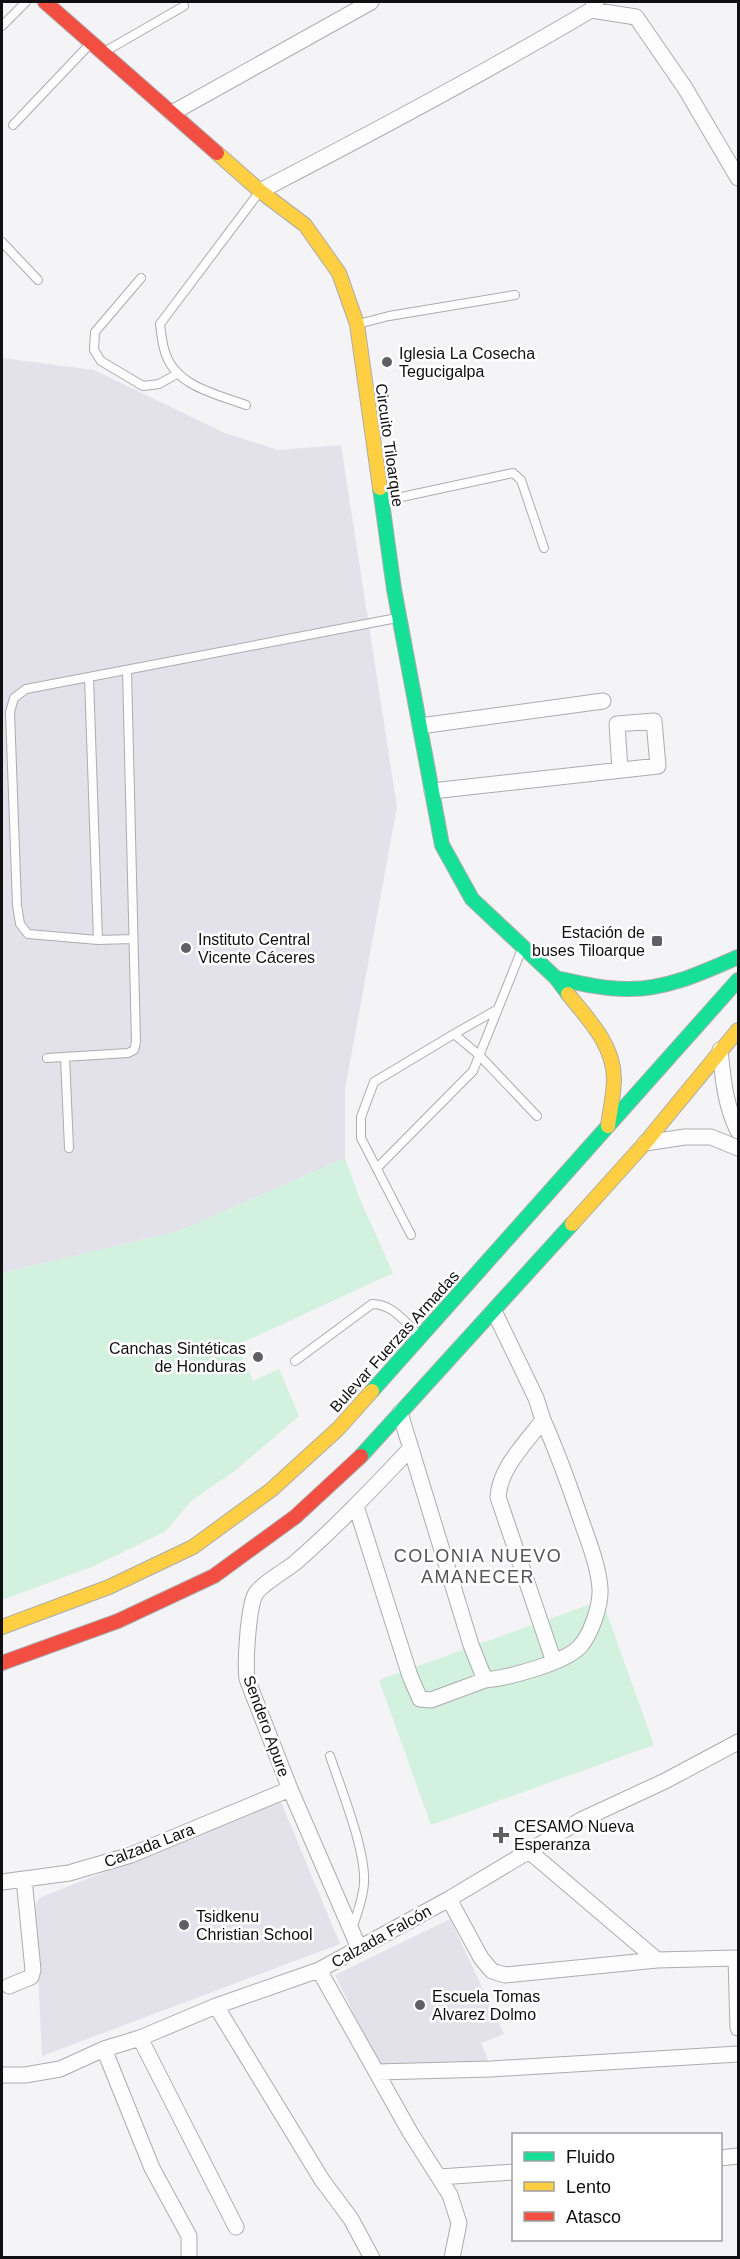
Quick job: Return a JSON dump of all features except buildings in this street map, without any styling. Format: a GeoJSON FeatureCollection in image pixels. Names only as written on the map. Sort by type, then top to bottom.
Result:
{"type":"FeatureCollection","features":[{"type":"Feature","properties":{"kind":"main road","name":"Circuito Tiloarque"},"geometry":{"type":"LineString","coordinates":[[45,2],[260,191],[305,225],[339,273],[357,324],[399,617],[442,845],[472,899],[556,978],[601,1036],[610,1055],[614,1079],[608,1126]]}},
{"type":"Feature","properties":{"kind":"main road"},"geometry":{"type":"LineString","coordinates":[[556,978],[602,987],[646,989],[680,981],[738,957]]}},
{"type":"Feature","properties":{"kind":"main road","name":"Bulevar Fuerzas Armadas"},"geometry":{"type":"LineString","coordinates":[[2,1627],[109,1587],[193,1547],[271,1490],[338,1429],[738,980]]}},
{"type":"Feature","properties":{"kind":"main road"},"geometry":{"type":"LineString","coordinates":[[2,1663],[118,1621],[214,1576],[295,1516],[349,1469],[494,1311],[645,1143],[738,1030]]}},
{"type":"Feature","properties":{"kind":"street"},"geometry":{"type":"LineString","coordinates":[[172,113],[371,2]]}},
{"type":"Feature","properties":{"kind":"street"},"geometry":{"type":"LineString","coordinates":[[628,2],[682,83],[738,178]]}},
{"type":"Feature","properties":{"kind":"street"},"geometry":{"type":"LineString","coordinates":[[260,191],[450,92],[593,6],[636,17]]}},
{"type":"Feature","properties":{"kind":"street"},"geometry":{"type":"LineString","coordinates":[[420,726],[603,701]]}},
{"type":"Feature","properties":{"kind":"street"},"geometry":{"type":"LineString","coordinates":[[432,791],[620,770]]}},
{"type":"Feature","properties":{"kind":"street"},"geometry":{"type":"LineString","coordinates":[[720,1050],[724,1090],[732,1119],[738,1131]]}},
{"type":"Feature","properties":{"kind":"street"},"geometry":{"type":"LineString","coordinates":[[645,1143],[685,1137],[711,1137],[738,1148]]}},
{"type":"Feature","properties":{"kind":"street"},"geometry":{"type":"LineString","coordinates":[[356,1506],[410,1676],[420,1699],[430,1700],[485,1680],[501,1678],[554,1662],[582,1646],[595,1617],[600,1590],[594,1558],[536,1398],[494,1311]]}},
{"type":"Feature","properties":{"kind":"street"},"geometry":{"type":"LineString","coordinates":[[400,1413],[471,1645],[485,1680]]}},
{"type":"Feature","properties":{"kind":"street"},"geometry":{"type":"LineString","coordinates":[[543,1420],[512,1461],[499,1485],[498,1497],[554,1662]]}},
{"type":"Feature","properties":{"kind":"street","name":"Sendero Apure"},"geometry":{"type":"LineString","coordinates":[[359,1948],[290,1789],[247,1679],[246,1666],[252,1602],[257,1592],[295,1563],[356,1506],[410,1449]]}},
{"type":"Feature","properties":{"kind":"street","name":"Calzada Falcón"},"geometry":{"type":"LineString","coordinates":[[2,2075],[60,2069],[104,2049],[140,2038],[216,2006],[319,1970],[449,1899],[581,1820],[665,1781],[738,1742]]}},
{"type":"Feature","properties":{"kind":"street","name":"Calzada Lara"},"geometry":{"type":"LineString","coordinates":[[2,1882],[69,1873],[131,1855],[290,1789]]}},
{"type":"Feature","properties":{"kind":"street"},"geometry":{"type":"LineString","coordinates":[[530,1851],[657,1960]]}},
{"type":"Feature","properties":{"kind":"street"},"geometry":{"type":"LineString","coordinates":[[9,1986],[31,1977],[33,1970],[24,1880]]}},
{"type":"Feature","properties":{"kind":"street"},"geometry":{"type":"LineString","coordinates":[[449,1899],[481,1958],[492,1971],[505,1975],[657,1960],[736,1958],[738,2028]]}},
{"type":"Feature","properties":{"kind":"street"},"geometry":{"type":"LineString","coordinates":[[319,1970],[410,2132],[450,2195],[459,2223],[452,2258]]}},
{"type":"Feature","properties":{"kind":"street"},"geometry":{"type":"LineString","coordinates":[[216,2006],[322,2180],[351,2219],[372,2258]]}},
{"type":"Feature","properties":{"kind":"street"},"geometry":{"type":"LineString","coordinates":[[140,2038],[236,2227]]}},
{"type":"Feature","properties":{"kind":"street"},"geometry":{"type":"LineString","coordinates":[[104,2049],[152,2168],[189,2236],[189,2258]]}},
{"type":"Feature","properties":{"kind":"street"},"geometry":{"type":"LineString","coordinates":[[376,2072],[491,2069],[738,2054]]}},
{"type":"Feature","properties":{"kind":"street"},"geometry":{"type":"LineString","coordinates":[[722,2158],[738,2157]]}},
{"type":"Feature","properties":{"kind":"street"},"geometry":{"type":"LineString","coordinates":[[440,2176],[512,2172]]}},
{"type":"Feature","properties":{"kind":"lane"},"geometry":{"type":"LineString","coordinates":[[2,26],[26,2]]}},
{"type":"Feature","properties":{"kind":"lane"},"geometry":{"type":"LineString","coordinates":[[103,53],[184,6]]}},
{"type":"Feature","properties":{"kind":"lane"},"geometry":{"type":"LineString","coordinates":[[13,125],[91,42]]}},
{"type":"Feature","properties":{"kind":"lane"},"geometry":{"type":"LineString","coordinates":[[246,405],[193,385],[177,374],[165,354],[160,324],[260,191]]}},
{"type":"Feature","properties":{"kind":"lane"},"geometry":{"type":"LineString","coordinates":[[2,242],[38,280]]}},
{"type":"Feature","properties":{"kind":"lane"},"geometry":{"type":"LineString","coordinates":[[141,278],[95,332],[94,350],[101,361],[143,386],[159,384],[177,374]]}},
{"type":"Feature","properties":{"kind":"lane"},"geometry":{"type":"LineString","coordinates":[[357,324],[389,316],[515,295]]}},
{"type":"Feature","properties":{"kind":"lane"},"geometry":{"type":"LineString","coordinates":[[382,501],[513,472],[521,480],[544,548]]}},
{"type":"Feature","properties":{"kind":"lane"},"geometry":{"type":"LineString","coordinates":[[133,939],[98,940],[28,934],[20,924],[17,905],[10,712],[14,698],[26,689],[399,617]]}},
{"type":"Feature","properties":{"kind":"lane"},"geometry":{"type":"LineString","coordinates":[[47,1058],[128,1053],[134,1050],[127,670]]}},
{"type":"Feature","properties":{"kind":"lane"},"geometry":{"type":"LineString","coordinates":[[89,677],[98,940]]}},
{"type":"Feature","properties":{"kind":"lane"},"geometry":{"type":"LineString","coordinates":[[376,1168],[473,1071],[523,947]]}},
{"type":"Feature","properties":{"kind":"lane"},"geometry":{"type":"LineString","coordinates":[[411,1235],[361,1138],[361,1117],[374,1082],[498,1009]]}},
{"type":"Feature","properties":{"kind":"lane"},"geometry":{"type":"LineString","coordinates":[[454,1035],[479,1055],[537,1116]]}},
{"type":"Feature","properties":{"kind":"lane"},"geometry":{"type":"LineString","coordinates":[[65,1057],[69,1148]]}},
{"type":"Feature","properties":{"kind":"lane"},"geometry":{"type":"LineString","coordinates":[[295,1361],[372,1304],[381,1304],[390,1308],[420,1336]]}},
{"type":"Feature","properties":{"kind":"lane"},"geometry":{"type":"LineString","coordinates":[[330,1756],[363,1868],[362,1895],[352,1930]]}},
{"type":"Feature","properties":{"kind":"shaded area","name":"Instituto Central Vicente Cáceres"},"geometry":{"type":"Polygon","coordinates":[[[2,358],[94,370],[225,433],[278,450],[341,445],[397,807],[345,1089],[345,1158],[179,1231],[2,1273],[2,358]]]}},
{"type":"Feature","properties":{"kind":"shaded area","name":"Tsidkenu Christian School"},"geometry":{"type":"Polygon","coordinates":[[[281,1802],[340,1944],[42,2056],[35,1906],[39,1898],[281,1802]]]}},
{"type":"Feature","properties":{"kind":"shaded area","name":"Escuela Tomas Alvarez Dolmo"},"geometry":{"type":"Polygon","coordinates":[[[450,1919],[504,2034],[481,2043],[491,2066],[381,2069],[335,1975],[450,1919]]]}},
{"type":"Feature","properties":{"kind":"green space"},"geometry":{"type":"Polygon","coordinates":[[[345,1158],[359,1197],[393,1273],[237,1345],[253,1381],[279,1369],[299,1416],[236,1470],[192,1500],[166,1531],[94,1566],[2,1600],[2,1273],[179,1231],[345,1158]]]}},
{"type":"Feature","properties":{"kind":"green space"},"geometry":{"type":"Polygon","coordinates":[[[602,1600],[654,1745],[431,1825],[379,1680],[602,1600]]]}},
{"type":"Feature","properties":{"kind":"traffic: fast"},"geometry":{"type":"LineString","coordinates":[[380,488],[394,589],[442,845],[472,899],[556,978],[568,994]]}},
{"type":"Feature","properties":{"kind":"traffic: fast"},"geometry":{"type":"LineString","coordinates":[[556,978],[608,988],[641,989],[669,984],[738,957]]}},
{"type":"Feature","properties":{"kind":"traffic: fast"},"geometry":{"type":"LineString","coordinates":[[372,1391],[738,980]]}},
{"type":"Feature","properties":{"kind":"traffic: fast"},"geometry":{"type":"LineString","coordinates":[[361,1456],[572,1224]]}},
{"type":"Feature","properties":{"kind":"traffic: slow"},"geometry":{"type":"LineString","coordinates":[[217,153],[260,191],[305,225],[339,273],[357,324],[380,488]]}},
{"type":"Feature","properties":{"kind":"traffic: slow"},"geometry":{"type":"LineString","coordinates":[[568,994],[599,1033],[610,1055],[614,1079],[608,1126]]}},
{"type":"Feature","properties":{"kind":"traffic: slow"},"geometry":{"type":"LineString","coordinates":[[572,1224],[645,1143],[738,1030]]}},
{"type":"Feature","properties":{"kind":"traffic: slow"},"geometry":{"type":"LineString","coordinates":[[2,1627],[109,1587],[193,1547],[271,1490],[338,1429],[372,1391]]}},
{"type":"Feature","properties":{"kind":"traffic: jam"},"geometry":{"type":"LineString","coordinates":[[45,2],[217,153]]}},
{"type":"Feature","properties":{"kind":"traffic: jam"},"geometry":{"type":"LineString","coordinates":[[2,1663],[118,1621],[214,1576],[295,1517],[361,1456]]}},
{"type":"Feature","properties":{"kind":"place","name":"Iglesia La Cosecha Tegucigalpa"},"geometry":{"type":"Point","coordinates":[387,362]}},
{"type":"Feature","properties":{"kind":"place","name":"Estación de buses Tiloarque"},"geometry":{"type":"Point","coordinates":[657,941]}},
{"type":"Feature","properties":{"kind":"place","name":"Instituto Central Vicente Cáceres"},"geometry":{"type":"Point","coordinates":[186,948]}},
{"type":"Feature","properties":{"kind":"place","name":"Canchas Sintéticas de Honduras"},"geometry":{"type":"Point","coordinates":[258,1357]}},
{"type":"Feature","properties":{"kind":"place","name":"CESAMO Nueva Esperanza"},"geometry":{"type":"Point","coordinates":[501,1835]}},
{"type":"Feature","properties":{"kind":"place","name":"Tsidkenu Christian School"},"geometry":{"type":"Point","coordinates":[184,1925]}},
{"type":"Feature","properties":{"kind":"place","name":"Escuela Tomas Alvarez Dolmo"},"geometry":{"type":"Point","coordinates":[420,2005]}},
{"type":"Feature","properties":{"kind":"district","name":"COLONIA NUEVO AMANECER"},"geometry":{"type":"Point","coordinates":[478,1566]}}]}
